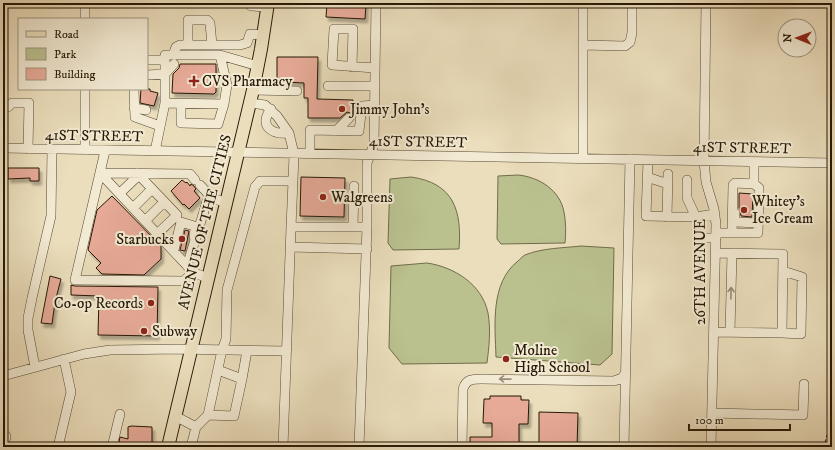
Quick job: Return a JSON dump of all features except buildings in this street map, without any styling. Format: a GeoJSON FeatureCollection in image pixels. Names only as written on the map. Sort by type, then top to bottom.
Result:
{"type":"FeatureCollection","features":[{"type":"Feature","properties":{"kind":"main road","name":"AVENUE OF THE CITIES"},"geometry":{"type":"LineString","coordinates":[[168,447],[253,90],[264,35],[268,5]]}},
{"type":"Feature","properties":{"kind":"street"},"geometry":{"type":"LineString","coordinates":[[85,3],[85,18]]}},
{"type":"Feature","properties":{"kind":"street"},"geometry":{"type":"LineString","coordinates":[[248,3],[251,6],[268,5]]}},
{"type":"Feature","properties":{"kind":"street"},"geometry":{"type":"LineString","coordinates":[[359,447],[368,227],[367,163],[374,144],[376,3]]}},
{"type":"Feature","properties":{"kind":"street"},"geometry":{"type":"LineString","coordinates":[[583,158],[584,3]]}},
{"type":"Feature","properties":{"kind":"street"},"geometry":{"type":"LineString","coordinates":[[583,45],[625,46],[630,42],[632,33],[632,3]]}},
{"type":"Feature","properties":{"kind":"street","name":"26TH AVENUE"},"geometry":{"type":"LineString","coordinates":[[706,3],[704,161],[706,182],[715,214],[716,235],[711,447]]}},
{"type":"Feature","properties":{"kind":"street"},"geometry":{"type":"LineString","coordinates":[[188,45],[188,20],[208,20],[210,23],[212,45]]}},
{"type":"Feature","properties":{"kind":"street"},"geometry":{"type":"LineString","coordinates":[[155,151],[165,103],[165,74],[175,59],[176,47],[180,45],[240,45],[249,41],[250,34],[264,35]]}},
{"type":"Feature","properties":{"kind":"street"},"geometry":{"type":"LineString","coordinates":[[148,60],[220,55],[258,66]]}},
{"type":"Feature","properties":{"kind":"street"},"geometry":{"type":"LineString","coordinates":[[181,104],[181,123],[218,124],[224,104],[227,85],[220,55]]}},
{"type":"Feature","properties":{"kind":"street"},"geometry":{"type":"LineString","coordinates":[[352,66],[375,68]]}},
{"type":"Feature","properties":{"kind":"street"},"geometry":{"type":"LineString","coordinates":[[148,75],[165,74]]}},
{"type":"Feature","properties":{"kind":"street"},"geometry":{"type":"LineString","coordinates":[[328,86],[375,86]]}},
{"type":"Feature","properties":{"kind":"street"},"geometry":{"type":"LineString","coordinates":[[84,150],[85,90]]}},
{"type":"Feature","properties":{"kind":"street"},"geometry":{"type":"LineString","coordinates":[[134,90],[135,117],[160,126]]}},
{"type":"Feature","properties":{"kind":"street"},"geometry":{"type":"LineString","coordinates":[[253,90],[297,91]]}},
{"type":"Feature","properties":{"kind":"street"},"geometry":{"type":"LineString","coordinates":[[3,107],[8,107],[12,103],[29,103],[28,149]]}},
{"type":"Feature","properties":{"kind":"street"},"geometry":{"type":"LineString","coordinates":[[165,103],[224,104]]}},
{"type":"Feature","properties":{"kind":"street"},"geometry":{"type":"LineString","coordinates":[[250,103],[265,105],[271,109],[289,133],[294,154],[283,447]]}},
{"type":"Feature","properties":{"kind":"street"},"geometry":{"type":"LineString","coordinates":[[336,131],[362,106],[375,104]]}},
{"type":"Feature","properties":{"kind":"street"},"geometry":{"type":"LineString","coordinates":[[310,154],[310,130],[359,131],[362,106]]}},
{"type":"Feature","properties":{"kind":"street"},"geometry":{"type":"LineString","coordinates":[[134,108],[163,114]]}},
{"type":"Feature","properties":{"kind":"street"},"geometry":{"type":"LineString","coordinates":[[271,109],[265,119],[269,128],[274,133],[289,133]]}},
{"type":"Feature","properties":{"kind":"street","name":"41ST STREET"},"geometry":{"type":"LineString","coordinates":[[3,148],[832,163]]}},
{"type":"Feature","properties":{"kind":"street"},"geometry":{"type":"LineString","coordinates":[[35,367],[28,334],[28,318],[51,216],[52,149]]}},
{"type":"Feature","properties":{"kind":"street"},"geometry":{"type":"LineString","coordinates":[[105,150],[75,280],[184,281],[190,269],[195,229],[194,226],[183,221],[180,223],[174,250]]}},
{"type":"Feature","properties":{"kind":"street"},"geometry":{"type":"LineString","coordinates":[[624,447],[630,159]]}},
{"type":"Feature","properties":{"kind":"street"},"geometry":{"type":"LineString","coordinates":[[648,160],[646,216],[695,217],[715,214]]}},
{"type":"Feature","properties":{"kind":"street"},"geometry":{"type":"LineString","coordinates":[[754,162],[754,184]]}},
{"type":"Feature","properties":{"kind":"street"},"geometry":{"type":"LineString","coordinates":[[100,173],[190,174],[213,200],[226,202]]}},
{"type":"Feature","properties":{"kind":"street"},"geometry":{"type":"LineString","coordinates":[[100,173],[174,250],[190,269],[208,278]]}},
{"type":"Feature","properties":{"kind":"street"},"geometry":{"type":"LineString","coordinates":[[138,174],[177,216],[157,234]]}},
{"type":"Feature","properties":{"kind":"street"},"geometry":{"type":"LineString","coordinates":[[120,193],[138,174]]}},
{"type":"Feature","properties":{"kind":"street"},"geometry":{"type":"LineString","coordinates":[[667,217],[668,174]]}},
{"type":"Feature","properties":{"kind":"street"},"geometry":{"type":"LineString","coordinates":[[647,177],[668,184]]}},
{"type":"Feature","properties":{"kind":"street"},"geometry":{"type":"LineString","coordinates":[[687,180],[687,198],[700,226],[699,238],[732,233],[758,233],[759,188],[754,184],[735,183],[733,185],[732,233]]}},
{"type":"Feature","properties":{"kind":"street"},"geometry":{"type":"LineString","coordinates":[[191,447],[196,427],[208,415],[222,350],[226,339],[227,290],[255,187],[260,181],[293,181]]}},
{"type":"Feature","properties":{"kind":"street"},"geometry":{"type":"LineString","coordinates":[[740,183],[736,187],[735,221],[758,223]]}},
{"type":"Feature","properties":{"kind":"street"},"geometry":{"type":"LineString","coordinates":[[353,227],[354,186]]}},
{"type":"Feature","properties":{"kind":"street"},"geometry":{"type":"LineString","coordinates":[[133,208],[152,189]]}},
{"type":"Feature","properties":{"kind":"street"},"geometry":{"type":"LineString","coordinates":[[192,248],[209,195]]}},
{"type":"Feature","properties":{"kind":"street"},"geometry":{"type":"LineString","coordinates":[[145,221],[164,202]]}},
{"type":"Feature","properties":{"kind":"street"},"geometry":{"type":"LineString","coordinates":[[291,227],[368,227]]}},
{"type":"Feature","properties":{"kind":"street"},"geometry":{"type":"LineString","coordinates":[[290,247],[367,249]]}},
{"type":"Feature","properties":{"kind":"street"},"geometry":{"type":"LineString","coordinates":[[716,253],[783,254],[782,333]]}},
{"type":"Feature","properties":{"kind":"street"},"geometry":{"type":"LineString","coordinates":[[730,332],[732,253]]}},
{"type":"Feature","properties":{"kind":"street"},"geometry":{"type":"LineString","coordinates":[[714,332],[801,334],[802,277],[783,271]]}},
{"type":"Feature","properties":{"kind":"street"},"geometry":{"type":"LineString","coordinates":[[3,376],[84,354],[110,350],[287,351]]}},
{"type":"Feature","properties":{"kind":"street"},"geometry":{"type":"LineString","coordinates":[[208,415],[234,416],[247,350]]}},
{"type":"Feature","properties":{"kind":"street"},"geometry":{"type":"LineString","coordinates":[[58,447],[70,398],[70,385],[64,359]]}},
{"type":"Feature","properties":{"kind":"street"},"geometry":{"type":"LineString","coordinates":[[218,370],[242,379]]}},
{"type":"Feature","properties":{"kind":"street"},"geometry":{"type":"LineString","coordinates":[[462,447],[463,389],[465,383],[469,380],[614,381],[622,378],[626,372]]}},
{"type":"Feature","properties":{"kind":"street"},"geometry":{"type":"LineString","coordinates":[[614,381],[621,385],[625,396]]}},
{"type":"Feature","properties":{"kind":"street"},"geometry":{"type":"LineString","coordinates":[[712,413],[803,415],[804,384]]}},
{"type":"Feature","properties":{"kind":"street"},"geometry":{"type":"LineString","coordinates":[[112,447],[120,414]]}},
{"type":"Feature","properties":{"kind":"street"},"geometry":{"type":"LineString","coordinates":[[175,416],[196,427]]}},
{"type":"Feature","properties":{"kind":"street"},"geometry":{"type":"LineString","coordinates":[[4,447],[6,436]]}},
{"type":"Feature","properties":{"kind":"path"},"geometry":{"type":"LineString","coordinates":[[824,447],[827,435],[832,428]]}},
{"type":"Feature","properties":{"kind":"green space"},"geometry":{"type":"Polygon","coordinates":[[[498,176],[526,176],[541,182],[558,197],[562,204],[565,216],[565,243],[501,244],[497,239],[498,176]]]}},
{"type":"Feature","properties":{"kind":"green space"},"geometry":{"type":"Polygon","coordinates":[[[411,177],[426,180],[437,185],[446,192],[452,201],[459,223],[459,249],[393,250],[388,243],[390,179],[411,177]]]}},
{"type":"Feature","properties":{"kind":"green space"},"geometry":{"type":"Polygon","coordinates":[[[581,246],[614,248],[612,354],[600,365],[496,357],[496,305],[498,293],[509,270],[525,255],[538,251],[581,246]]]}},
{"type":"Feature","properties":{"kind":"green space"},"geometry":{"type":"Polygon","coordinates":[[[427,263],[447,268],[457,273],[473,285],[480,294],[485,303],[489,319],[487,363],[402,364],[389,348],[391,266],[427,263]]]}},
{"type":"Feature","properties":{"kind":"place","name":"CVS Pharmacy"},"geometry":{"type":"Point","coordinates":[194,81]}},
{"type":"Feature","properties":{"kind":"place","name":"Jimmy John's"},"geometry":{"type":"Point","coordinates":[342,109]}},
{"type":"Feature","properties":{"kind":"place","name":"Walgreens"},"geometry":{"type":"Point","coordinates":[323,197]}},
{"type":"Feature","properties":{"kind":"place","name":"Whitey's Ice Cream"},"geometry":{"type":"Point","coordinates":[744,210]}},
{"type":"Feature","properties":{"kind":"place","name":"Starbucks"},"geometry":{"type":"Point","coordinates":[182,239]}},
{"type":"Feature","properties":{"kind":"place","name":"Co-op Records"},"geometry":{"type":"Point","coordinates":[151,303]}},
{"type":"Feature","properties":{"kind":"place","name":"Subway"},"geometry":{"type":"Point","coordinates":[144,331]}},
{"type":"Feature","properties":{"kind":"place","name":"Moline High School"},"geometry":{"type":"Point","coordinates":[506,359]}}]}
